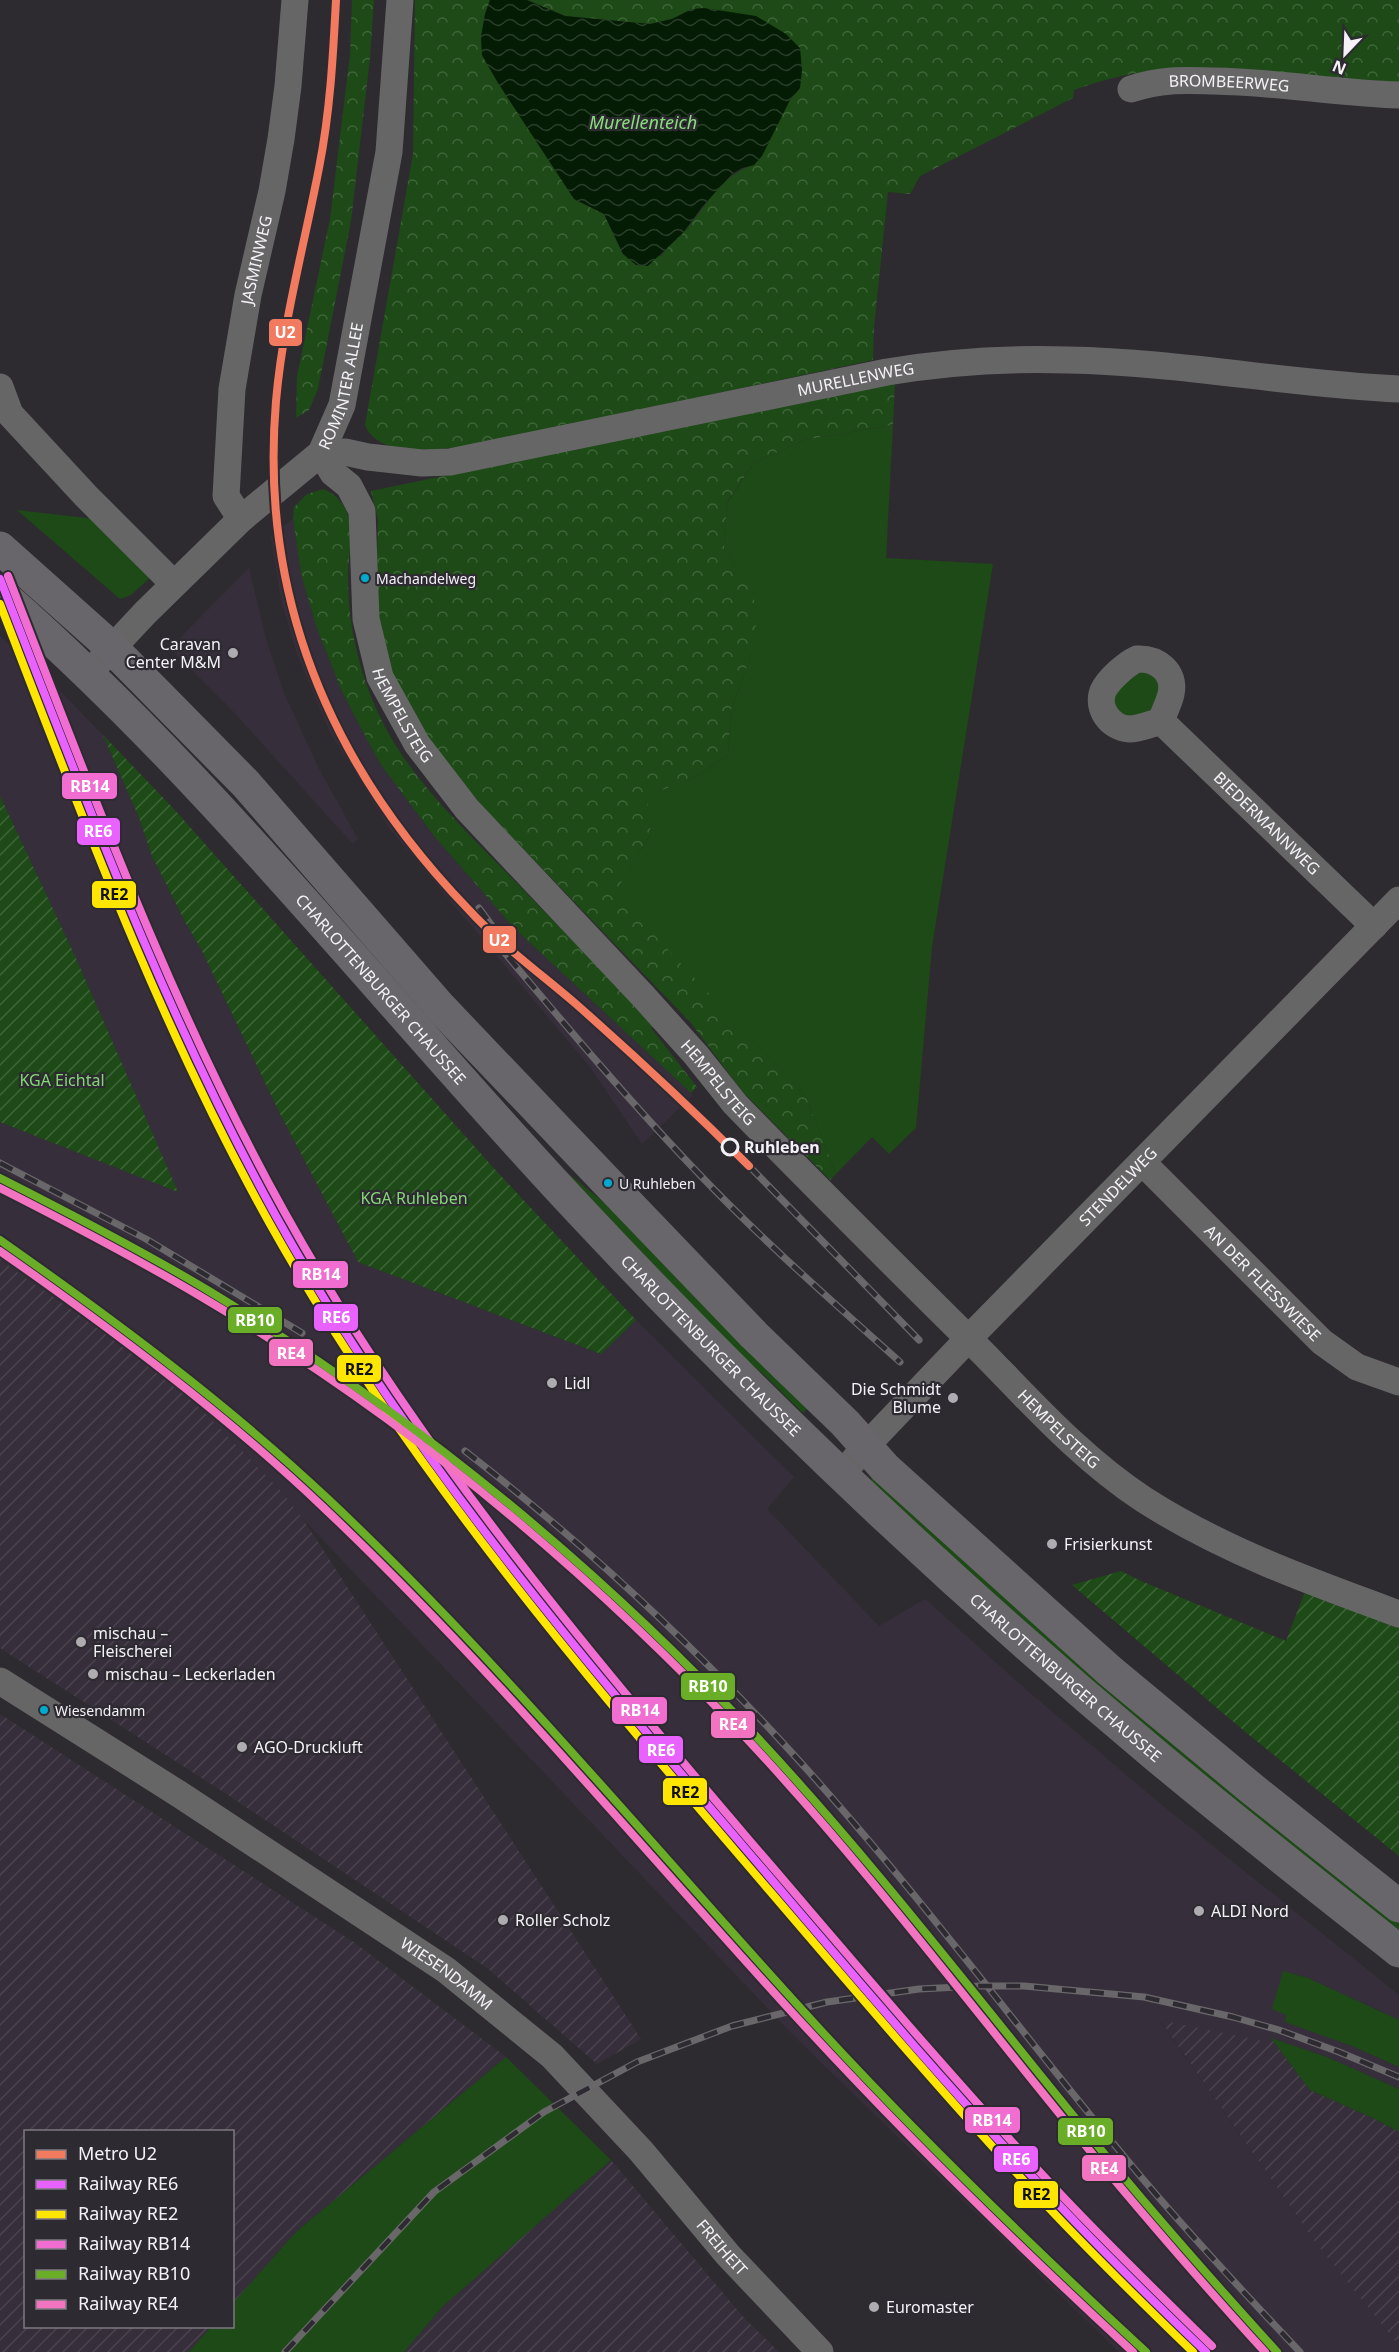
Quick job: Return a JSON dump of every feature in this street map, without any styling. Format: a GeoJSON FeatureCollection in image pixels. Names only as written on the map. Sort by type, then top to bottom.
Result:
{"type":"FeatureCollection","features":[{"type":"Feature","properties":{"kind":"main road","name":"CHARLOTTENBURGER CHAUSSEE"},"geometry":{"type":"LineString","coordinates":[[0,548],[112,648],[246,784],[441,1008],[754,1335],[866,1446],[885,1468],[1110,1671],[1251,1788],[1399,1906]]}},
{"type":"Feature","properties":{"kind":"main road","name":"CHARLOTTENBURGER CHAUSSEE"},"geometry":{"type":"LineString","coordinates":[[0,594],[88,674],[193,778],[254,844],[412,1027],[576,1207],[682,1318],[841,1475],[1005,1626],[1148,1749],[1399,1950]]}},
{"type":"Feature","properties":{"kind":"street","name":"JASMINWEG"},"geometry":{"type":"LineString","coordinates":[[241,519],[226,496],[232,389],[248,295],[272,191],[281,139],[295,0]]}},
{"type":"Feature","properties":{"kind":"street","name":"ROMINTER ALLEE"},"geometry":{"type":"LineString","coordinates":[[88,674],[174,584],[241,519],[321,453],[342,405],[389,152],[400,0]]}},
{"type":"Feature","properties":{"kind":"street","name":"BROMBEERWEG"},"geometry":{"type":"LineString","coordinates":[[1131,89],[1156,81],[1248,81],[1399,95]]}},
{"type":"Feature","properties":{"kind":"street","name":"MURELLENWEG"},"geometry":{"type":"LineString","coordinates":[[321,453],[345,452],[422,463],[450,462],[887,372],[936,364],[1003,360],[1119,363],[1399,389]]}},
{"type":"Feature","properties":{"kind":"street"},"geometry":{"type":"LineString","coordinates":[[0,387],[10,414],[86,496],[174,584]]}},
{"type":"Feature","properties":{"kind":"street","name":"HEMPELSTEIG"},"geometry":{"type":"LineString","coordinates":[[321,453],[333,473],[349,486],[362,511],[366,619],[380,677],[417,744],[467,809],[643,996],[696,1055],[735,1104],[1051,1424],[1102,1468],[1141,1497],[1209,1537],[1309,1581],[1399,1614]]}},
{"type":"Feature","properties":{"kind":"street","name":"BIEDERMANNWEG"},"geometry":{"type":"LineString","coordinates":[[1161,721],[1374,926]]}},
{"type":"Feature","properties":{"kind":"street","name":"STENDELWEG"},"geometry":{"type":"LineString","coordinates":[[841,1475],[968,1339],[1399,900]]}},
{"type":"Feature","properties":{"kind":"street","name":"AN DER FLIESSWIESE"},"geometry":{"type":"LineString","coordinates":[[1142,1162],[1322,1342],[1357,1367],[1399,1382]]}},
{"type":"Feature","properties":{"kind":"street","name":"WIESENDAMM"},"geometry":{"type":"LineString","coordinates":[[0,1681],[189,1800],[446,1970],[552,2056],[628,2138]]}},
{"type":"Feature","properties":{"kind":"street","name":"FREIHEIT"},"geometry":{"type":"LineString","coordinates":[[628,2138],[728,2255],[820,2352]]}},
{"type":"Feature","properties":{"kind":"shaded area"},"geometry":{"type":"Polygon","coordinates":[[[293,519],[301,574],[316,626],[342,692],[379,762],[434,836],[513,927],[693,1095],[642,1144],[590,1067],[390,829],[330,732],[297,654],[281,599],[271,536],[293,519]]]}},
{"type":"Feature","properties":{"kind":"shaded area"},"geometry":{"type":"Polygon","coordinates":[[[249,568],[266,639],[284,693],[319,769],[358,839],[353,844],[230,708],[170,648],[249,568]]]}},
{"type":"Feature","properties":{"kind":"shaded area"},"geometry":{"type":"Polygon","coordinates":[[[0,636],[59,690],[103,735],[139,818],[152,856],[201,949],[279,1112],[358,1262],[601,1354],[636,1320],[794,1477],[767,1509],[879,1626],[925,1599],[1029,1692],[1157,1801],[1399,1995],[1399,2020],[1308,1978],[1283,1971],[1286,2021],[1399,2067],[1399,2089],[1327,2057],[1265,2036],[1263,2041],[1160,2021],[1315,2242],[1399,2346],[1399,2352],[1119,2352],[793,2035],[303,1519],[283,1493],[168,1375],[0,1259],[0,1122],[177,1191],[75,956],[0,796],[0,636]]]}},
{"type":"Feature","properties":{"kind":"shaded area"},"geometry":{"type":"Polygon","coordinates":[[[0,1259],[168,1375],[283,1493],[303,1519],[641,2039],[597,2064],[487,1968],[225,1793],[0,1648],[0,1259]]]}},
{"type":"Feature","properties":{"kind":"shaded area"},"geometry":{"type":"Polygon","coordinates":[[[0,1714],[355,1943],[506,2057],[296,2232],[234,2302],[234,2130],[24,2130],[24,2328],[210,2328],[189,2352],[0,2352],[0,1714]]]}},
{"type":"Feature","properties":{"kind":"shaded area"},"geometry":{"type":"Polygon","coordinates":[[[1160,2020],[1263,2041],[1265,2036],[1271,2038],[1310,2090],[1399,2132],[1399,2346],[1315,2242],[1160,2020]]]}},
{"type":"Feature","properties":{"kind":"shaded area"},"geometry":{"type":"Polygon","coordinates":[[[611,2160],[745,2319],[779,2352],[404,2352],[442,2307],[611,2160]]]}},
{"type":"Feature","properties":{"kind":"green space"},"geometry":{"type":"Polygon","coordinates":[[[352,0],[374,0],[370,58],[351,221],[318,389],[309,410],[296,418],[297,376],[330,219],[350,55],[352,0]]]}},
{"type":"Feature","properties":{"kind":"green space"},"geometry":{"type":"Polygon","coordinates":[[[415,0],[490,0],[481,37],[482,55],[574,199],[604,214],[623,254],[661,256],[723,184],[742,169],[754,165],[790,100],[800,88],[692,9],[672,19],[650,24],[565,16],[527,0],[1399,0],[1399,85],[1154,71],[1113,78],[1074,90],[1073,98],[920,176],[910,194],[888,192],[874,327],[873,360],[481,444],[417,450],[385,444],[373,437],[365,425],[413,154],[415,0]]]}},
{"type":"Feature","properties":{"kind":"green space"},"geometry":{"type":"Polygon","coordinates":[[[895,383],[893,425],[804,440],[754,463],[727,502],[724,549],[740,571],[758,608],[752,653],[731,710],[728,755],[695,777],[647,796],[651,833],[615,893],[806,1097],[836,1174],[830,1180],[742,1091],[691,1023],[484,808],[430,742],[389,669],[378,612],[376,588],[378,519],[371,491],[895,383]]]}},
{"type":"Feature","properties":{"kind":"green space"},"geometry":{"type":"Polygon","coordinates":[[[893,425],[886,558],[993,564],[932,947],[916,1128],[889,1154],[872,1137],[836,1174],[806,1097],[614,894],[651,833],[646,796],[695,777],[728,755],[731,710],[752,653],[740,571],[724,549],[727,503],[754,463],[804,440],[893,425]]]}},
{"type":"Feature","properties":{"kind":"green space"},"geometry":{"type":"Polygon","coordinates":[[[323,489],[339,500],[349,518],[351,532],[348,570],[353,633],[367,687],[394,742],[438,801],[655,1024],[651,1028],[697,1087],[691,1093],[513,927],[434,836],[379,762],[342,692],[316,626],[301,574],[293,519],[294,507],[307,494],[323,489]]]}},
{"type":"Feature","properties":{"kind":"green space"},"geometry":{"type":"Polygon","coordinates":[[[17,510],[96,519],[152,576],[131,595],[120,599],[17,510]]]}},
{"type":"Feature","properties":{"kind":"green space"},"geometry":{"type":"Polygon","coordinates":[[[1130,670],[1160,676],[1157,706],[1141,718],[1123,717],[1111,700],[1130,670]]]}},
{"type":"Feature","properties":{"kind":"green space","name":"KGA Ruhleben"},"geometry":{"type":"Polygon","coordinates":[[[103,735],[173,808],[499,1174],[636,1320],[601,1354],[358,1262],[279,1112],[201,949],[152,856],[139,818],[103,735]]]}},
{"type":"Feature","properties":{"kind":"green space","name":"KGA Eichtal"},"geometry":{"type":"Polygon","coordinates":[[[0,796],[75,956],[178,1192],[0,1122],[0,796]]]}},
{"type":"Feature","properties":{"kind":"green space"},"geometry":{"type":"Polygon","coordinates":[[[565,1171],[612,1209],[808,1408],[803,1413],[762,1373],[720,1342],[565,1171]]]}},
{"type":"Feature","properties":{"kind":"green space"},"geometry":{"type":"Polygon","coordinates":[[[871,1476],[1399,1921],[1399,1936],[1108,1699],[872,1485],[871,1476]]]}},
{"type":"Feature","properties":{"kind":"green space"},"geometry":{"type":"Polygon","coordinates":[[[1121,1571],[1286,1641],[1309,1581],[1399,1614],[1399,1856],[1243,1730],[1072,1585],[1121,1571]]]}},
{"type":"Feature","properties":{"kind":"green space"},"geometry":{"type":"Polygon","coordinates":[[[1283,1971],[1308,1978],[1399,2020],[1399,2067],[1352,2046],[1285,2022],[1286,2015],[1272,2009],[1283,1971]]]}},
{"type":"Feature","properties":{"kind":"green space"},"geometry":{"type":"Polygon","coordinates":[[[1271,2038],[1327,2057],[1399,2089],[1399,2132],[1310,2090],[1271,2038]]]}},
{"type":"Feature","properties":{"kind":"green space"},"geometry":{"type":"Polygon","coordinates":[[[506,2057],[611,2160],[442,2307],[404,2352],[189,2352],[210,2328],[234,2328],[234,2302],[296,2232],[506,2057]]]}},
{"type":"Feature","properties":{"kind":"water","name":"Murellenteich"},"geometry":{"type":"Polygon","coordinates":[[[490,0],[527,0],[565,16],[650,24],[672,19],[692,9],[704,8],[756,16],[786,34],[800,48],[802,70],[800,88],[790,100],[762,156],[754,165],[732,174],[702,207],[683,233],[648,266],[636,265],[623,254],[604,214],[574,199],[482,55],[481,37],[490,0]]]}},
{"type":"Feature","properties":{"kind":"railway"},"geometry":{"type":"LineString","coordinates":[[479,908],[493,927]]}},
{"type":"Feature","properties":{"kind":"railway"},"geometry":{"type":"LineString","coordinates":[[472,914],[670,1144],[773,1247],[900,1362]]}},
{"type":"Feature","properties":{"kind":"railway"},"geometry":{"type":"LineString","coordinates":[[0,1163],[146,1239],[302,1333]]}},
{"type":"Feature","properties":{"kind":"railway"},"geometry":{"type":"LineString","coordinates":[[749,1166],[919,1340]]}},
{"type":"Feature","properties":{"kind":"railway"},"geometry":{"type":"LineString","coordinates":[[465,1451],[545,1515],[621,1582],[767,1726],[864,1835],[1142,2178],[1300,2352]]}},
{"type":"Feature","properties":{"kind":"railway"},"geometry":{"type":"LineString","coordinates":[[285,2352],[434,2192],[544,2112],[637,2062],[732,2026],[827,2002],[919,1989],[980,1986],[1024,1986],[1144,1997],[1279,2030],[1399,2077]]}},
{"type":"Feature","properties":{"kind":"metro line","name":"U2"},"geometry":{"type":"LineString","coordinates":[[336,0],[326,127],[289,313],[276,401],[274,474],[280,544],[293,612],[315,676],[343,739],[379,798],[421,855],[469,910],[507,947],[642,1063],[749,1166]]}},
{"type":"Feature","properties":{"kind":"rail line","name":"RB14"},"geometry":{"type":"LineString","coordinates":[[8,576],[103,819],[206,1058],[285,1213],[387,1380],[443,1460],[562,1616],[750,1841],[1012,2142],[1090,2225],[1212,2346]]}},
{"type":"Feature","properties":{"kind":"rail line","name":"RE6"},"geometry":{"type":"LineString","coordinates":[[0,579],[128,903],[198,1062],[277,1218],[379,1385],[494,1544],[554,1621],[679,1772],[929,2063],[1006,2148],[1104,2252],[1206,2352]]}},
{"type":"Feature","properties":{"kind":"rail line","name":"RE2"},"geometry":{"type":"LineString","coordinates":[[0,604],[124,919],[193,1074],[270,1224],[321,1310],[375,1393],[431,1474],[552,1632],[744,1861],[887,2028],[1053,2213],[1193,2352]]}},
{"type":"Feature","properties":{"kind":"rail line","name":"RB10"},"geometry":{"type":"LineString","coordinates":[[0,1178],[183,1276],[284,1338],[427,1439],[564,1550],[629,1609],[754,1734],[838,1827],[1125,2178],[1277,2352]]}},
{"type":"Feature","properties":{"kind":"rail line","name":"RE4"},"geometry":{"type":"LineString","coordinates":[[0,1188],[200,1296],[275,1342],[348,1391],[489,1498],[622,1614],[747,1739],[831,1833],[1095,2156],[1265,2352]]}},
{"type":"Feature","properties":{"kind":"rail line","name":"RB10"},"geometry":{"type":"LineString","coordinates":[[0,1240],[127,1332],[250,1429],[328,1499],[391,1560],[512,1686],[745,1947],[886,2100],[1014,2228],[1146,2352]]}},
{"type":"Feature","properties":{"kind":"rail line","name":"RE4"},"geometry":{"type":"LineString","coordinates":[[0,1251],[84,1311],[207,1406],[286,1473],[387,1569],[508,1696],[800,2021],[1005,2231],[1133,2352]]}},
{"type":"Feature","properties":{"kind":"place","name":"Machandelweg"},"geometry":{"type":"Point","coordinates":[365,578]}},
{"type":"Feature","properties":{"kind":"place","name":"Caravan Center M&M"},"geometry":{"type":"Point","coordinates":[233,653]}},
{"type":"Feature","properties":{"kind":"place","name":"Ruhleben"},"geometry":{"type":"Point","coordinates":[730,1147]}},
{"type":"Feature","properties":{"kind":"place","name":"U Ruhleben"},"geometry":{"type":"Point","coordinates":[608,1183]}},
{"type":"Feature","properties":{"kind":"place","name":"Lidl"},"geometry":{"type":"Point","coordinates":[552,1383]}},
{"type":"Feature","properties":{"kind":"place","name":"Die Schmidt Blume"},"geometry":{"type":"Point","coordinates":[953,1398]}},
{"type":"Feature","properties":{"kind":"place","name":"Frisierkunst"},"geometry":{"type":"Point","coordinates":[1052,1544]}},
{"type":"Feature","properties":{"kind":"place","name":"mischau – Fleischerei"},"geometry":{"type":"Point","coordinates":[81,1642]}},
{"type":"Feature","properties":{"kind":"place","name":"mischau – Leckerladen"},"geometry":{"type":"Point","coordinates":[93,1674]}},
{"type":"Feature","properties":{"kind":"place","name":"Wiesendamm"},"geometry":{"type":"Point","coordinates":[44,1710]}},
{"type":"Feature","properties":{"kind":"place","name":"AGO-Druckluft"},"geometry":{"type":"Point","coordinates":[242,1747]}},
{"type":"Feature","properties":{"kind":"place","name":"ALDI Nord"},"geometry":{"type":"Point","coordinates":[1199,1911]}},
{"type":"Feature","properties":{"kind":"place","name":"Roller Scholz"},"geometry":{"type":"Point","coordinates":[503,1920]}},
{"type":"Feature","properties":{"kind":"place","name":"Euromaster"},"geometry":{"type":"Point","coordinates":[874,2307]}}]}
